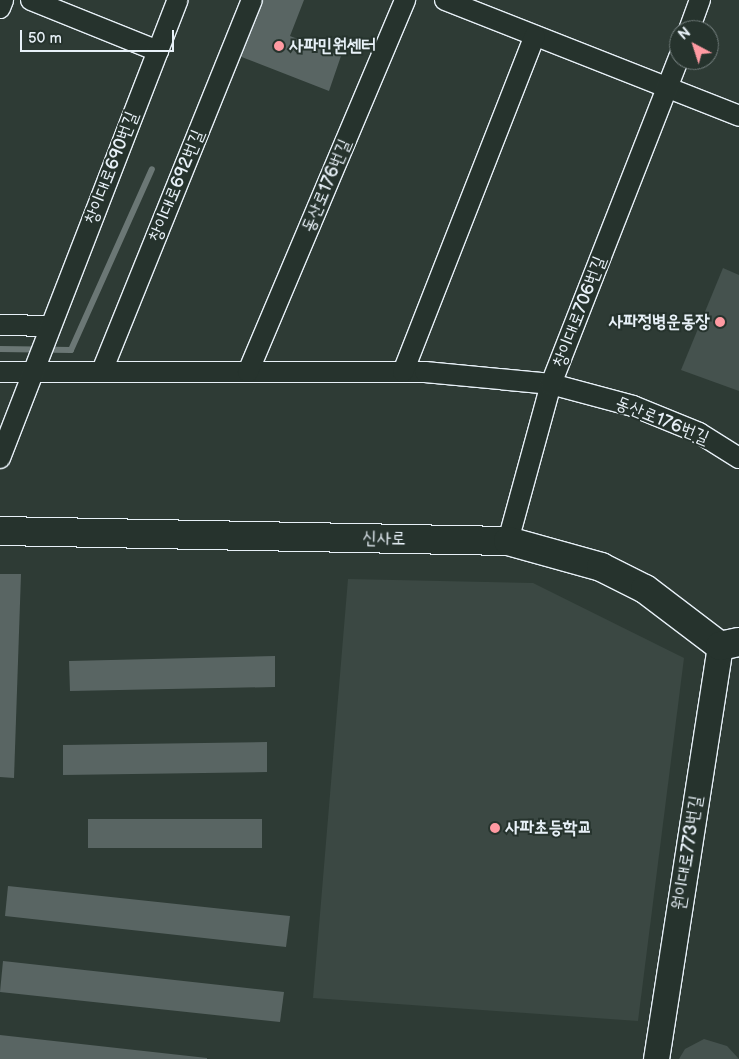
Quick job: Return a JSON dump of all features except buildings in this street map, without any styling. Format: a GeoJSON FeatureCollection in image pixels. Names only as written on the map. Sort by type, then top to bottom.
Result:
{"type":"FeatureCollection","features":[{"type":"Feature","properties":{"kind":"main road","name":"신사로"},"geometry":{"type":"LineString","coordinates":[[0,531],[508,541],[610,572],[645,589],[729,644]]}},
{"type":"Feature","properties":{"kind":"street"},"geometry":{"type":"LineString","coordinates":[[0,8],[3,0]]}},
{"type":"Feature","properties":{"kind":"street"},"geometry":{"type":"LineString","coordinates":[[31,0],[158,51]]}},
{"type":"Feature","properties":{"kind":"street","name":"창이대로690번길"},"geometry":{"type":"LineString","coordinates":[[35,367],[178,0]]}},
{"type":"Feature","properties":{"kind":"street","name":"창이대로692번길"},"geometry":{"type":"LineString","coordinates":[[102,371],[252,0]]}},
{"type":"Feature","properties":{"kind":"street","name":"동산로176번길"},"geometry":{"type":"LineString","coordinates":[[248,372],[405,0]]}},
{"type":"Feature","properties":{"kind":"street"},"geometry":{"type":"LineString","coordinates":[[445,0],[739,116]]}},
{"type":"Feature","properties":{"kind":"street"},"geometry":{"type":"LineString","coordinates":[[693,20],[700,0]]}},
{"type":"Feature","properties":{"kind":"street"},"geometry":{"type":"LineString","coordinates":[[402,372],[535,36]]}},
{"type":"Feature","properties":{"kind":"street","name":"창이대로706번길"},"geometry":{"type":"LineString","coordinates":[[508,541],[552,384],[674,70]]}},
{"type":"Feature","properties":{"kind":"street"},"geometry":{"type":"LineString","coordinates":[[0,325],[48,331]]}},
{"type":"Feature","properties":{"kind":"street"},"geometry":{"type":"LineString","coordinates":[[0,458],[35,367]]}},
{"type":"Feature","properties":{"kind":"street","name":"동산로176번길"},"geometry":{"type":"LineString","coordinates":[[0,372],[35,367],[102,371],[402,372],[552,384],[633,406],[699,433],[739,458]]}},
{"type":"Feature","properties":{"kind":"street","name":"원이대로773번길"},"geometry":{"type":"LineString","coordinates":[[656,1059],[729,644]]}},
{"type":"Feature","properties":{"kind":"shaded area","name":"사파정병운동장"},"geometry":{"type":"Polygon","coordinates":[[[723,268],[739,275],[739,391],[681,370],[723,268]]]}},
{"type":"Feature","properties":{"kind":"shaded area","name":"사파초등학교"},"geometry":{"type":"Polygon","coordinates":[[[348,579],[533,583],[684,658],[638,1021],[313,998],[348,579]]]}},
{"type":"Feature","properties":{"kind":"shaded area"},"geometry":{"type":"Polygon","coordinates":[[[704,1039],[727,1046],[739,1059],[679,1059],[685,1049],[704,1039]]]}},
{"type":"Feature","properties":{"kind":"waterway"},"geometry":{"type":"LineString","coordinates":[[0,349],[71,350],[152,169]]}},
{"type":"Feature","properties":{"kind":"place","name":"사파민원센터"},"geometry":{"type":"Point","coordinates":[279,46]}},
{"type":"Feature","properties":{"kind":"place","name":"사파정병운동장"},"geometry":{"type":"Point","coordinates":[720,322]}},
{"type":"Feature","properties":{"kind":"place","name":"사파초등학교"},"geometry":{"type":"Point","coordinates":[495,828]}}]}
